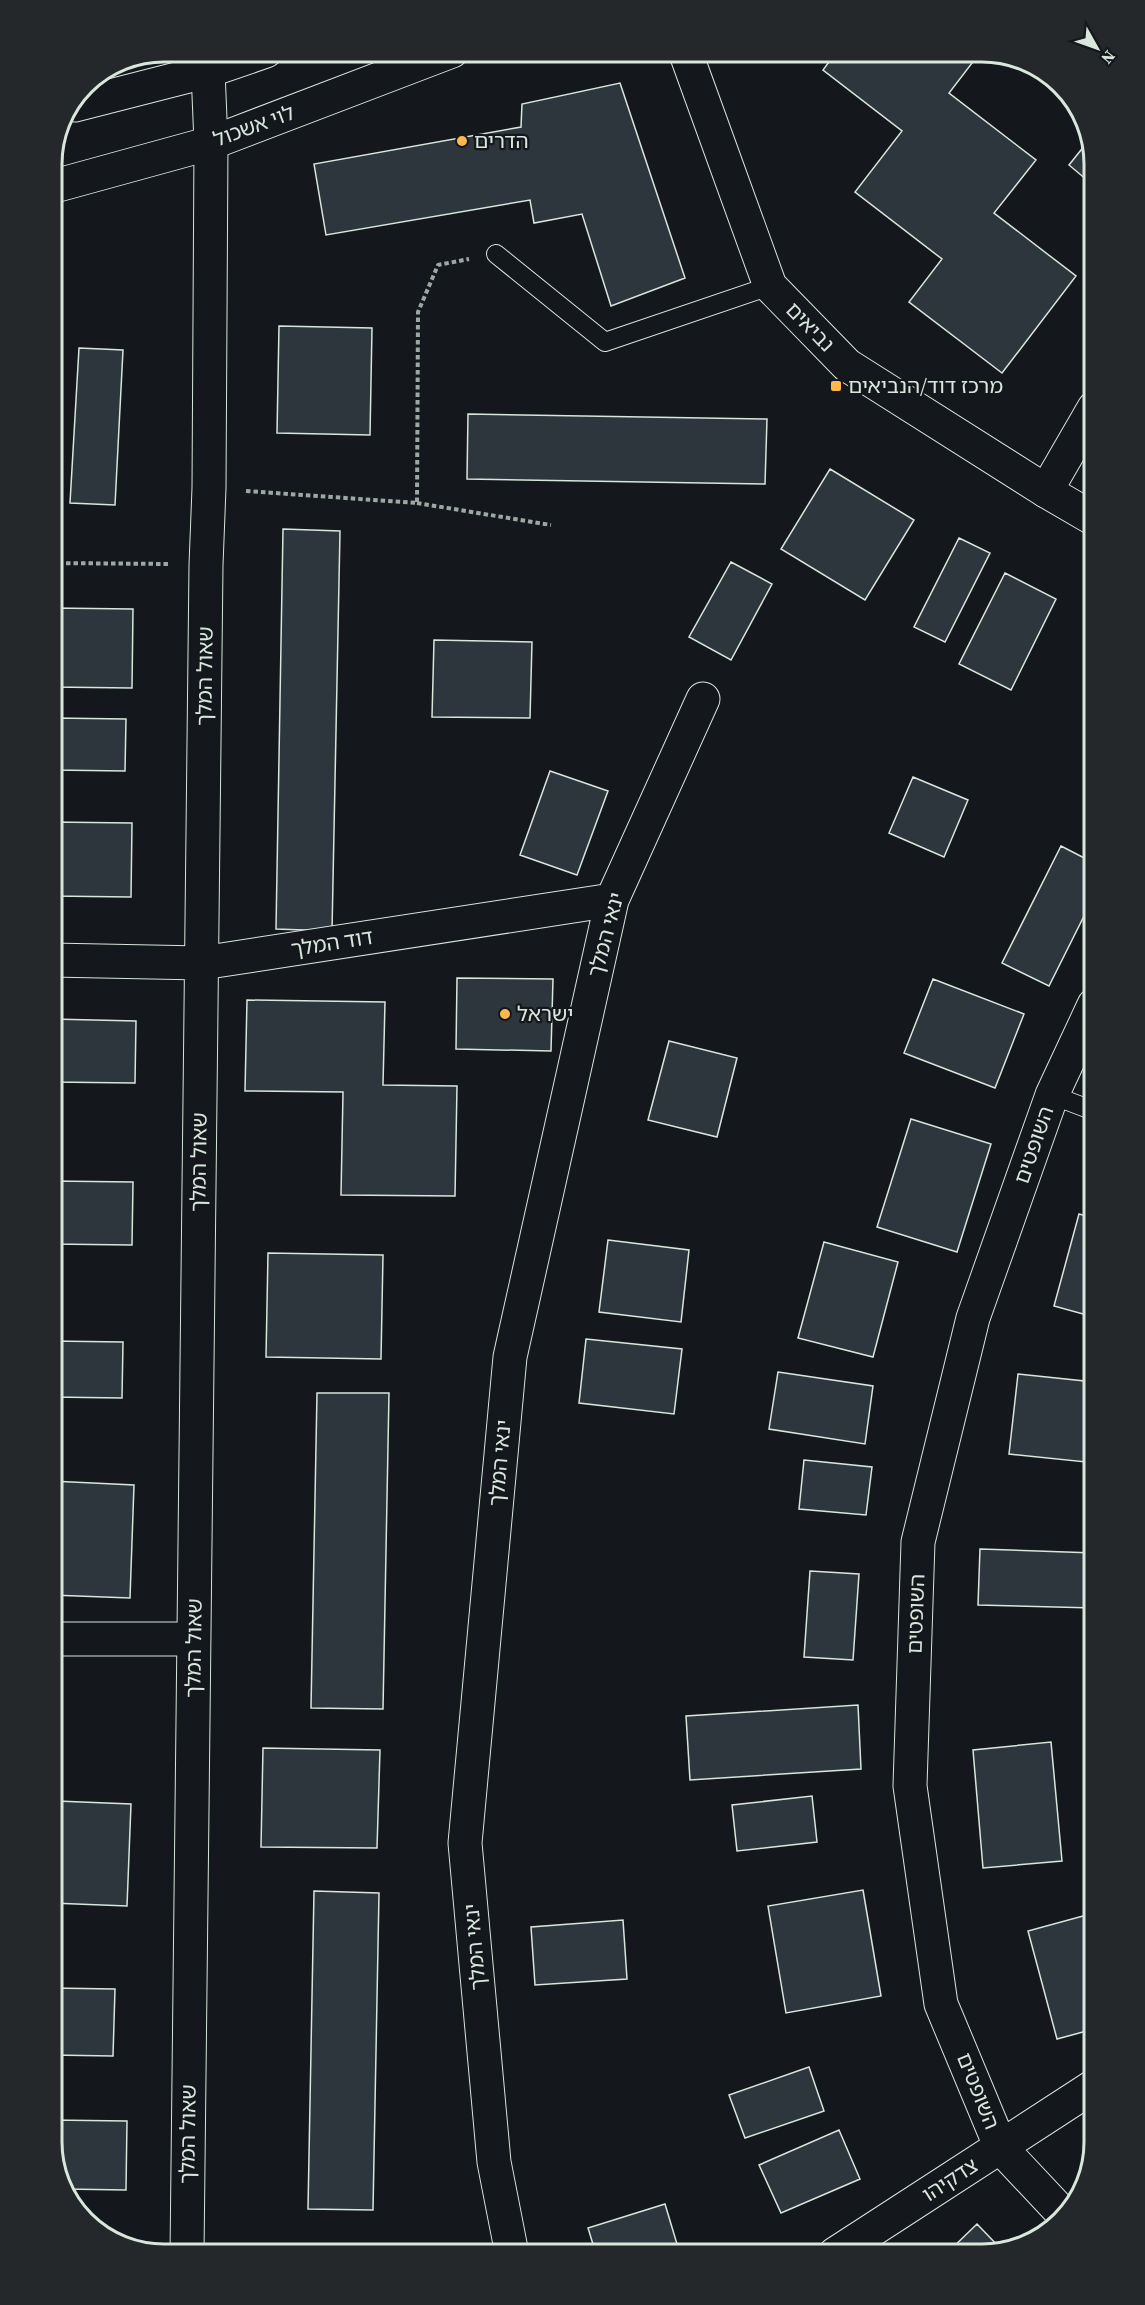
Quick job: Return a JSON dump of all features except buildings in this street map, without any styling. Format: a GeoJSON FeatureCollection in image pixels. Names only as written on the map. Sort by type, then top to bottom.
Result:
{"type":"FeatureCollection","features":[{"type":"Feature","properties":{"kind":"street"},"geometry":{"type":"LineString","coordinates":[[81,103],[208,71],[234,62]]}},
{"type":"Feature","properties":{"kind":"street","name":"לוי אשכול"},"geometry":{"type":"LineString","coordinates":[[62,184],[211,143],[423,62]]}},
{"type":"Feature","properties":{"kind":"street","name":"נביאים"},"geometry":{"type":"LineString","coordinates":[[689,62],[770,286],[847,365],[1084,513]]}},
{"type":"Feature","properties":{"kind":"street","name":"שאול המלך"},"geometry":{"type":"LineString","coordinates":[[187,2243],[206,565],[209,488],[211,143],[208,71]]}},
{"type":"Feature","properties":{"kind":"street"},"geometry":{"type":"LineString","coordinates":[[1046,491],[1084,425]]}},
{"type":"Feature","properties":{"kind":"street","name":"ינאי המלך"},"geometry":{"type":"LineString","coordinates":[[510,2243],[494,2162],[465,1843],[510,1358],[612,900],[703,699]]}},
{"type":"Feature","properties":{"kind":"street","name":"דוד המלך"},"geometry":{"type":"LineString","coordinates":[[62,960],[202,963],[612,900]]}},
{"type":"Feature","properties":{"kind":"street","name":"השופטים"},"geometry":{"type":"LineString","coordinates":[[1058,2209],[1001,2148],[941,2004],[910,1786],[918,1542],[973,1318],[1052,1095],[1084,1026]]}},
{"type":"Feature","properties":{"kind":"street"},"geometry":{"type":"LineString","coordinates":[[62,1639],[194,1640]]}},
{"type":"Feature","properties":{"kind":"street","name":"צדקיהו"},"geometry":{"type":"LineString","coordinates":[[851,2244],[1084,2093]]}},
{"type":"Feature","properties":{"kind":"lane"},"geometry":{"type":"LineString","coordinates":[[496,254],[605,342],[770,286]]}},
{"type":"Feature","properties":{"kind":"lane"},"geometry":{"type":"LineString","coordinates":[[1052,1095],[1084,1107]]}},
{"type":"Feature","properties":{"kind":"path"},"geometry":{"type":"LineString","coordinates":[[417,503],[418,312],[438,265],[496,254]]}},
{"type":"Feature","properties":{"kind":"path"},"geometry":{"type":"LineString","coordinates":[[209,488],[417,503],[551,525]]}},
{"type":"Feature","properties":{"kind":"path"},"geometry":{"type":"LineString","coordinates":[[62,563],[206,565]]}},
{"type":"Feature","properties":{"kind":"place","name":"הדרים"},"geometry":{"type":"Point","coordinates":[462,141]}},
{"type":"Feature","properties":{"kind":"place","name":"מרכז דוד/הנביאים"},"geometry":{"type":"Point","coordinates":[836,386]}},
{"type":"Feature","properties":{"kind":"place","name":"ישראל"},"geometry":{"type":"Point","coordinates":[505,1014]}}]}
